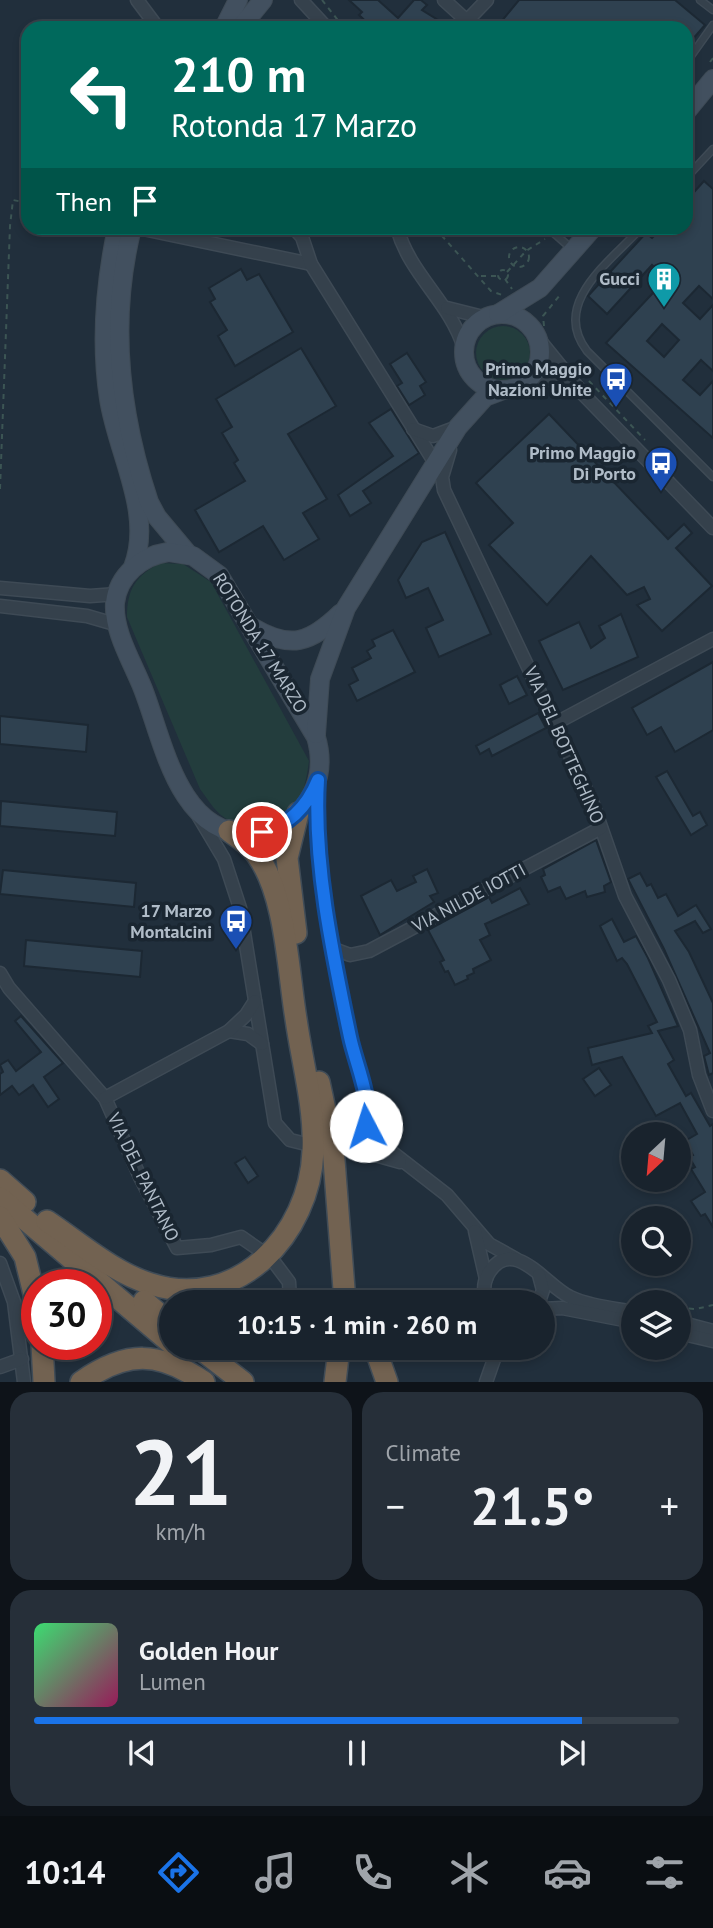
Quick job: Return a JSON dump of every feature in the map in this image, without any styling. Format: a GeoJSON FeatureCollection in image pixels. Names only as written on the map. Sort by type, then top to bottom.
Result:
{"type":"FeatureCollection","features":[{"type":"Feature","properties":{"kind":"highway"},"geometry":{"type":"LineString","coordinates":[[298,813],[289,843],[288,869],[338,1200],[357,1290]]}},
{"type":"Feature","properties":{"kind":"highway"},"geometry":{"type":"LineString","coordinates":[[229,831],[257,855],[273,892],[310,1104],[322,1153],[338,1290]]}},
{"type":"Feature","properties":{"kind":"highway"},"geometry":{"type":"LineString","coordinates":[[47,1221],[123,1272],[148,1284],[192,1290],[234,1280],[271,1255],[282,1241],[297,1208],[313,1156],[310,1104]]}},
{"type":"Feature","properties":{"kind":"highway"},"geometry":{"type":"LineString","coordinates":[[0,1180],[159,1314]]}},
{"type":"Feature","properties":{"kind":"highway"},"geometry":{"type":"LineString","coordinates":[[0,1198],[159,1333]]}},
{"type":"Feature","properties":{"kind":"highway"},"geometry":{"type":"LineString","coordinates":[[338,1200],[344,1290]]}},
{"type":"Feature","properties":{"kind":"highway"},"geometry":{"type":"LineString","coordinates":[[0,1217],[25,1257],[28,1269]]}},
{"type":"Feature","properties":{"kind":"highway"},"geometry":{"type":"LineString","coordinates":[[81,1382],[105,1366],[135,1358],[162,1359],[182,1367],[204,1382]]}},
{"type":"Feature","properties":{"kind":"highway"},"geometry":{"type":"LineString","coordinates":[[43,1360],[44,1382]]}},
{"type":"Feature","properties":{"kind":"highway"},"geometry":{"type":"LineString","coordinates":[[191,1360],[219,1382]]}},
{"type":"Feature","properties":{"kind":"highway"},"geometry":{"type":"LineString","coordinates":[[215,1360],[243,1382]]}},
{"type":"Feature","properties":{"kind":"highway"},"geometry":{"type":"LineString","coordinates":[[339,1360],[339,1381]]}},
{"type":"Feature","properties":{"kind":"highway"},"geometry":{"type":"LineString","coordinates":[[339,1381],[343,1360]]}},
{"type":"Feature","properties":{"kind":"highway"},"geometry":{"type":"LineString","coordinates":[[379,1360],[387,1382]]}},
{"type":"Feature","properties":{"kind":"main road"},"geometry":{"type":"LineString","coordinates":[[228,21],[238,0]]}},
{"type":"Feature","properties":{"kind":"main road"},"geometry":{"type":"LineString","coordinates":[[246,21],[262,0]]}},
{"type":"Feature","properties":{"kind":"main road"},"geometry":{"type":"LineString","coordinates":[[693,103],[710,80]]}},
{"type":"Feature","properties":{"kind":"main road"},"geometry":{"type":"LineString","coordinates":[[116,235],[105,296],[105,362],[113,420],[139,522],[140,543],[134,567],[117,594],[118,625],[179,782],[193,807],[211,823],[229,831],[262,832],[283,825],[298,813],[318,780]]}},
{"type":"Feature","properties":{"kind":"main road","name":"ROTONDA 17 MARZO"},"geometry":{"type":"LineString","coordinates":[[131,235],[120,299],[122,387],[149,502],[157,517],[188,554],[204,561],[219,575],[250,625],[316,737],[320,754],[318,780]]}},
{"type":"Feature","properties":{"kind":"main road"},"geometry":{"type":"LineString","coordinates":[[459,425],[485,397],[517,388],[527,382],[539,363],[539,302],[555,274],[587,235]]}},
{"type":"Feature","properties":{"kind":"main road"},"geometry":{"type":"LineString","coordinates":[[316,737],[320,679],[346,608],[459,425],[469,400],[464,348],[473,328],[524,300],[555,274]]}},
{"type":"Feature","properties":{"kind":"main road"},"geometry":{"type":"LineString","coordinates":[[492,316],[518,318],[538,333]]}},
{"type":"Feature","properties":{"kind":"main road"},"geometry":{"type":"LineString","coordinates":[[468,370],[485,386],[501,391]]}},
{"type":"Feature","properties":{"kind":"main road"},"geometry":{"type":"LineString","coordinates":[[134,567],[156,555],[188,554]]}},
{"type":"Feature","properties":{"kind":"main road"},"geometry":{"type":"LineString","coordinates":[[250,625],[277,639],[297,641],[318,634],[346,608]]}},
{"type":"Feature","properties":{"kind":"street"},"geometry":{"type":"LineString","coordinates":[[137,0],[153,21]]}},
{"type":"Feature","properties":{"kind":"street"},"geometry":{"type":"LineString","coordinates":[[301,0],[321,21]]}},
{"type":"Feature","properties":{"kind":"street"},"geometry":{"type":"LineString","coordinates":[[314,0],[324,21]]}},
{"type":"Feature","properties":{"kind":"street"},"geometry":{"type":"LineString","coordinates":[[444,0],[460,21]]}},
{"type":"Feature","properties":{"kind":"street"},"geometry":{"type":"LineString","coordinates":[[467,21],[487,0]]}},
{"type":"Feature","properties":{"kind":"street"},"geometry":{"type":"LineString","coordinates":[[171,235],[311,264]]}},
{"type":"Feature","properties":{"kind":"street"},"geometry":{"type":"LineString","coordinates":[[300,235],[311,264],[435,463]]}},
{"type":"Feature","properties":{"kind":"street"},"geometry":{"type":"LineString","coordinates":[[400,235],[408,258],[447,309],[464,348]]}},
{"type":"Feature","properties":{"kind":"street"},"geometry":{"type":"LineString","coordinates":[[447,309],[492,316]]}},
{"type":"Feature","properties":{"kind":"street"},"geometry":{"type":"LineString","coordinates":[[538,333],[584,395],[713,528]]}},
{"type":"Feature","properties":{"kind":"street"},"geometry":{"type":"LineString","coordinates":[[527,382],[559,380],[584,395]]}},
{"type":"Feature","properties":{"kind":"street"},"geometry":{"type":"LineString","coordinates":[[413,429],[433,436],[459,425]]}},
{"type":"Feature","properties":{"kind":"street","name":"VIA DEL BOTTEGHINO"},"geometry":{"type":"LineString","coordinates":[[459,425],[443,471],[444,490],[556,723],[601,828],[622,888],[669,980],[690,1030],[699,1075],[713,1111]]}},
{"type":"Feature","properties":{"kind":"street"},"geometry":{"type":"LineString","coordinates":[[0,587],[90,596],[117,594]]}},
{"type":"Feature","properties":{"kind":"street"},"geometry":{"type":"LineString","coordinates":[[0,606],[87,616],[118,625]]}},
{"type":"Feature","properties":{"kind":"street"},"geometry":{"type":"LineString","coordinates":[[556,723],[713,639]]}},
{"type":"Feature","properties":{"kind":"street"},"geometry":{"type":"LineString","coordinates":[[318,780],[318,842],[334,949],[350,1038],[368,1112],[382,1143],[447,1195],[475,1230],[494,1247],[530,1264],[539,1275],[571,1298],[621,1309]]}},
{"type":"Feature","properties":{"kind":"street"},"geometry":{"type":"LineString","coordinates":[[193,807],[220,853],[234,885],[276,1126],[290,1140],[306,1144]]}},
{"type":"Feature","properties":{"kind":"street","name":"VIA NILDE IOTTI"},"geometry":{"type":"LineString","coordinates":[[334,949],[350,955],[369,951],[601,828]]}},
{"type":"Feature","properties":{"kind":"street","name":"VIA DEL PANTANO"},"geometry":{"type":"LineString","coordinates":[[0,974],[4,990],[105,1098],[140,1177],[177,1248],[211,1245],[241,1237],[269,1257],[291,1285],[291,1290]]}},
{"type":"Feature","properties":{"kind":"street","name":"VIA DEL PANTANO"},"geometry":{"type":"LineString","coordinates":[[105,1098],[229,1031],[248,1013],[255,1001]]}},
{"type":"Feature","properties":{"kind":"street"},"geometry":{"type":"LineString","coordinates":[[229,1031],[246,1034],[262,1044]]}},
{"type":"Feature","properties":{"kind":"street"},"geometry":{"type":"LineString","coordinates":[[368,1112],[363,1132],[343,1146],[404,1163]]}},
{"type":"Feature","properties":{"kind":"street"},"geometry":{"type":"LineString","coordinates":[[475,1230],[486,1279],[484,1290]]}},
{"type":"Feature","properties":{"kind":"street"},"geometry":{"type":"LineString","coordinates":[[486,1279],[497,1264],[516,1259]]}},
{"type":"Feature","properties":{"kind":"street"},"geometry":{"type":"LineString","coordinates":[[0,1263],[14,1302],[21,1352]]}},
{"type":"Feature","properties":{"kind":"street"},"geometry":{"type":"LineString","coordinates":[[539,1275],[542,1290]]}},
{"type":"Feature","properties":{"kind":"street"},"geometry":{"type":"LineString","coordinates":[[555,1308],[621,1319]]}},
{"type":"Feature","properties":{"kind":"street"},"geometry":{"type":"LineString","coordinates":[[691,1328],[711,1339]]}},
{"type":"Feature","properties":{"kind":"street"},"geometry":{"type":"LineString","coordinates":[[691,1335],[711,1339]]}},
{"type":"Feature","properties":{"kind":"street"},"geometry":{"type":"LineString","coordinates":[[0,1367],[21,1359]]}},
{"type":"Feature","properties":{"kind":"street"},"geometry":{"type":"LineString","coordinates":[[22,1360],[24,1382]]}},
{"type":"Feature","properties":{"kind":"street"},"geometry":{"type":"LineString","coordinates":[[486,1382],[492,1360]]}},
{"type":"Feature","properties":{"kind":"lane"},"geometry":{"type":"LineString","coordinates":[[700,0],[713,10]]}},
{"type":"Feature","properties":{"kind":"lane"},"geometry":{"type":"LineString","coordinates":[[693,53],[713,26]]}},
{"type":"Feature","properties":{"kind":"lane"},"geometry":{"type":"LineString","coordinates":[[693,170],[713,149]]}},
{"type":"Feature","properties":{"kind":"lane"},"geometry":{"type":"LineString","coordinates":[[555,235],[574,251]]}},
{"type":"Feature","properties":{"kind":"lane"},"geometry":{"type":"LineString","coordinates":[[635,235],[582,292],[575,308],[575,330],[590,354],[713,477]]}},
{"type":"Feature","properties":{"kind":"path"},"geometry":{"type":"LineString","coordinates":[[322,0],[338,21]]}},
{"type":"Feature","properties":{"kind":"path"},"geometry":{"type":"LineString","coordinates":[[710,80],[713,58]]}},
{"type":"Feature","properties":{"kind":"path"},"geometry":{"type":"LineString","coordinates":[[0,489],[10,226],[13,200],[21,202]]}},
{"type":"Feature","properties":{"kind":"path"},"geometry":{"type":"LineString","coordinates":[[442,235],[491,291],[508,296]]}},
{"type":"Feature","properties":{"kind":"path"},"geometry":{"type":"LineString","coordinates":[[505,279],[507,272],[526,251],[552,235]]}},
{"type":"Feature","properties":{"kind":"path"},"geometry":{"type":"LineString","coordinates":[[514,246],[526,251],[530,262],[524,268],[514,263],[508,254],[514,246]]}},
{"type":"Feature","properties":{"kind":"path"},"geometry":{"type":"LineString","coordinates":[[498,276],[501,270],[507,272]]}},
{"type":"Feature","properties":{"kind":"path"},"geometry":{"type":"LineString","coordinates":[[480,276],[498,276],[505,279],[517,295]]}},
{"type":"Feature","properties":{"kind":"path"},"geometry":{"type":"LineString","coordinates":[[538,333],[543,316],[560,295]]}},
{"type":"Feature","properties":{"kind":"path"},"geometry":{"type":"LineString","coordinates":[[583,375],[650,444]]}},
{"type":"Feature","properties":{"kind":"path"},"geometry":{"type":"LineString","coordinates":[[691,1309],[713,1305]]}},
{"type":"Feature","properties":{"kind":"green space"},"geometry":{"type":"Polygon","coordinates":[[[503,326],[522,334],[530,353],[522,372],[503,380],[484,372],[476,353],[484,334],[503,326]]]}},
{"type":"Feature","properties":{"kind":"green space"},"geometry":{"type":"Polygon","coordinates":[[[161,563],[183,564],[211,582],[309,761],[300,798],[293,808],[280,818],[263,824],[237,824],[221,815],[200,789],[127,617],[129,598],[135,584],[145,573],[161,563]]]}},
{"type":"Feature","properties":{"kind":"building"},"geometry":{"type":"Polygon","coordinates":[[[349,0],[378,0],[398,18],[414,0],[421,0],[427,5],[422,10],[440,21],[365,21],[359,15],[362,12],[349,0]]]}},
{"type":"Feature","properties":{"kind":"building"},"geometry":{"type":"Polygon","coordinates":[[[519,0],[675,0],[705,25],[693,39],[693,21],[502,21],[519,0]]]}},
{"type":"Feature","properties":{"kind":"building","name":"Gucci"},"geometry":{"type":"Polygon","coordinates":[[[704,181],[713,189],[713,299],[699,286],[683,303],[700,319],[713,305],[713,371],[701,360],[683,380],[700,395],[713,381],[713,438],[606,343],[667,278],[652,265],[607,314],[588,296],[644,235],[652,238],[655,235],[693,235],[693,193],[704,181]],[[662,324],[647,341],[664,357],[679,340],[662,324]]]}},
{"type":"Feature","properties":{"kind":"building"},"geometry":{"type":"Polygon","coordinates":[[[241,269],[247,280],[259,274],[293,332],[235,366],[218,336],[227,330],[210,302],[215,299],[209,288],[241,269]]]}},
{"type":"Feature","properties":{"kind":"building"},"geometry":{"type":"Polygon","coordinates":[[[301,348],[336,406],[288,434],[327,499],[303,513],[319,539],[284,560],[263,526],[219,552],[195,510],[245,481],[234,463],[238,460],[222,433],[232,427],[216,399],[301,348]]]}},
{"type":"Feature","properties":{"kind":"building"},"geometry":{"type":"Polygon","coordinates":[[[407,353],[426,382],[420,386],[425,395],[409,405],[397,386],[402,383],[390,364],[407,353]]]}},
{"type":"Feature","properties":{"kind":"building"},"geometry":{"type":"Polygon","coordinates":[[[391,409],[419,453],[363,491],[371,503],[350,516],[338,495],[393,456],[369,423],[391,409]]]}},
{"type":"Feature","properties":{"kind":"building"},"geometry":{"type":"Polygon","coordinates":[[[549,414],[668,539],[684,524],[692,533],[676,548],[712,586],[662,631],[637,605],[650,599],[644,587],[627,595],[591,556],[547,605],[489,545],[513,523],[476,483],[549,414]]]}},
{"type":"Feature","properties":{"kind":"building"},"geometry":{"type":"Polygon","coordinates":[[[445,532],[491,634],[439,657],[426,628],[443,620],[428,588],[406,598],[398,580],[422,542],[445,532]]]}},
{"type":"Feature","properties":{"kind":"building"},"geometry":{"type":"Polygon","coordinates":[[[621,614],[638,657],[563,690],[539,641],[579,622],[591,648],[605,638],[599,626],[621,614]]]}},
{"type":"Feature","properties":{"kind":"building"},"geometry":{"type":"Polygon","coordinates":[[[393,630],[415,672],[357,701],[349,685],[358,680],[352,668],[371,658],[367,651],[375,646],[372,640],[393,630]]]}},
{"type":"Feature","properties":{"kind":"building"},"geometry":{"type":"Polygon","coordinates":[[[713,662],[713,730],[675,752],[661,727],[647,735],[632,708],[713,662]]]}},
{"type":"Feature","properties":{"kind":"building"},"geometry":{"type":"Polygon","coordinates":[[[517,676],[527,695],[509,704],[500,685],[517,676]]]}},
{"type":"Feature","properties":{"kind":"building"},"geometry":{"type":"Polygon","coordinates":[[[538,713],[546,728],[492,756],[489,749],[480,754],[476,746],[538,713]]]}},
{"type":"Feature","properties":{"kind":"building"},"geometry":{"type":"Polygon","coordinates":[[[0,716],[88,725],[86,752],[0,744],[0,716]]]}},
{"type":"Feature","properties":{"kind":"building"},"geometry":{"type":"Polygon","coordinates":[[[667,771],[693,816],[700,812],[707,825],[691,835],[656,777],[667,771]]]}},
{"type":"Feature","properties":{"kind":"building"},"geometry":{"type":"Polygon","coordinates":[[[1,801],[117,812],[115,836],[0,826],[1,801]]]}},
{"type":"Feature","properties":{"kind":"building"},"geometry":{"type":"Polygon","coordinates":[[[596,840],[611,882],[604,886],[605,892],[587,897],[585,891],[566,899],[560,887],[548,892],[541,877],[545,875],[543,869],[596,840]]]}},
{"type":"Feature","properties":{"kind":"building"},"geometry":{"type":"Polygon","coordinates":[[[427,869],[438,893],[430,896],[434,902],[380,935],[361,896],[391,880],[397,891],[416,882],[413,876],[427,869]]]}},
{"type":"Feature","properties":{"kind":"building"},"geometry":{"type":"Polygon","coordinates":[[[3,870],[136,883],[134,907],[0,894],[3,870]]]}},
{"type":"Feature","properties":{"kind":"building"},"geometry":{"type":"Polygon","coordinates":[[[640,873],[647,886],[651,884],[658,898],[666,894],[678,916],[696,905],[711,929],[703,933],[695,921],[675,931],[689,952],[713,1003],[713,1073],[709,1075],[704,1056],[710,1053],[664,949],[628,879],[640,873]]]}},
{"type":"Feature","properties":{"kind":"building"},"geometry":{"type":"Polygon","coordinates":[[[520,888],[529,904],[485,924],[490,935],[480,940],[491,960],[473,969],[474,973],[467,976],[468,979],[455,985],[440,962],[444,960],[428,930],[489,897],[492,903],[520,888]]]}},
{"type":"Feature","properties":{"kind":"building"},"geometry":{"type":"Polygon","coordinates":[[[612,919],[624,942],[636,936],[678,1026],[658,1031],[674,1060],[668,1064],[686,1096],[691,1093],[710,1126],[713,1124],[713,1227],[705,1214],[701,1216],[691,1201],[705,1192],[691,1169],[695,1167],[691,1160],[691,1138],[697,1134],[680,1103],[656,1116],[622,1057],[592,1065],[588,1048],[652,1033],[648,1026],[657,1022],[627,964],[622,958],[617,961],[600,926],[612,919]]]}},
{"type":"Feature","properties":{"kind":"building"},"geometry":{"type":"Polygon","coordinates":[[[26,940],[142,951],[140,977],[24,966],[26,940]]]}},
{"type":"Feature","properties":{"kind":"building"},"geometry":{"type":"Polygon","coordinates":[[[21,1016],[63,1063],[44,1077],[59,1099],[48,1107],[33,1085],[19,1095],[12,1086],[0,1095],[0,1074],[3,1072],[0,1065],[8,1060],[16,1071],[41,1052],[15,1021],[21,1016]]]}},
{"type":"Feature","properties":{"kind":"building"},"geometry":{"type":"Polygon","coordinates":[[[599,1068],[611,1085],[595,1096],[583,1079],[599,1068]]]}},
{"type":"Feature","properties":{"kind":"building"},"geometry":{"type":"Polygon","coordinates":[[[245,1157],[258,1176],[248,1183],[235,1163],[245,1157]]]}},
{"type":"Feature","properties":{"kind":"place","name":"Gucci"},"geometry":{"type":"Point","coordinates":[664,309]}},
{"type":"Feature","properties":{"kind":"place","name":"Primo Maggio Nazioni Unite"},"geometry":{"type":"Point","coordinates":[616,409]}},
{"type":"Feature","properties":{"kind":"place","name":"Primo Maggio Di Porto"},"geometry":{"type":"Point","coordinates":[661,493]}},
{"type":"Feature","properties":{"kind":"place","name":"17 Marzo Montalcini"},"geometry":{"type":"Point","coordinates":[236,951]}},
{"type":"Feature","properties":{"kind":"route"},"geometry":{"type":"LineString","coordinates":[[262,832],[283,825],[298,813],[311,797],[318,780],[318,842],[350,1038],[368,1112],[366,1126]]}}]}
